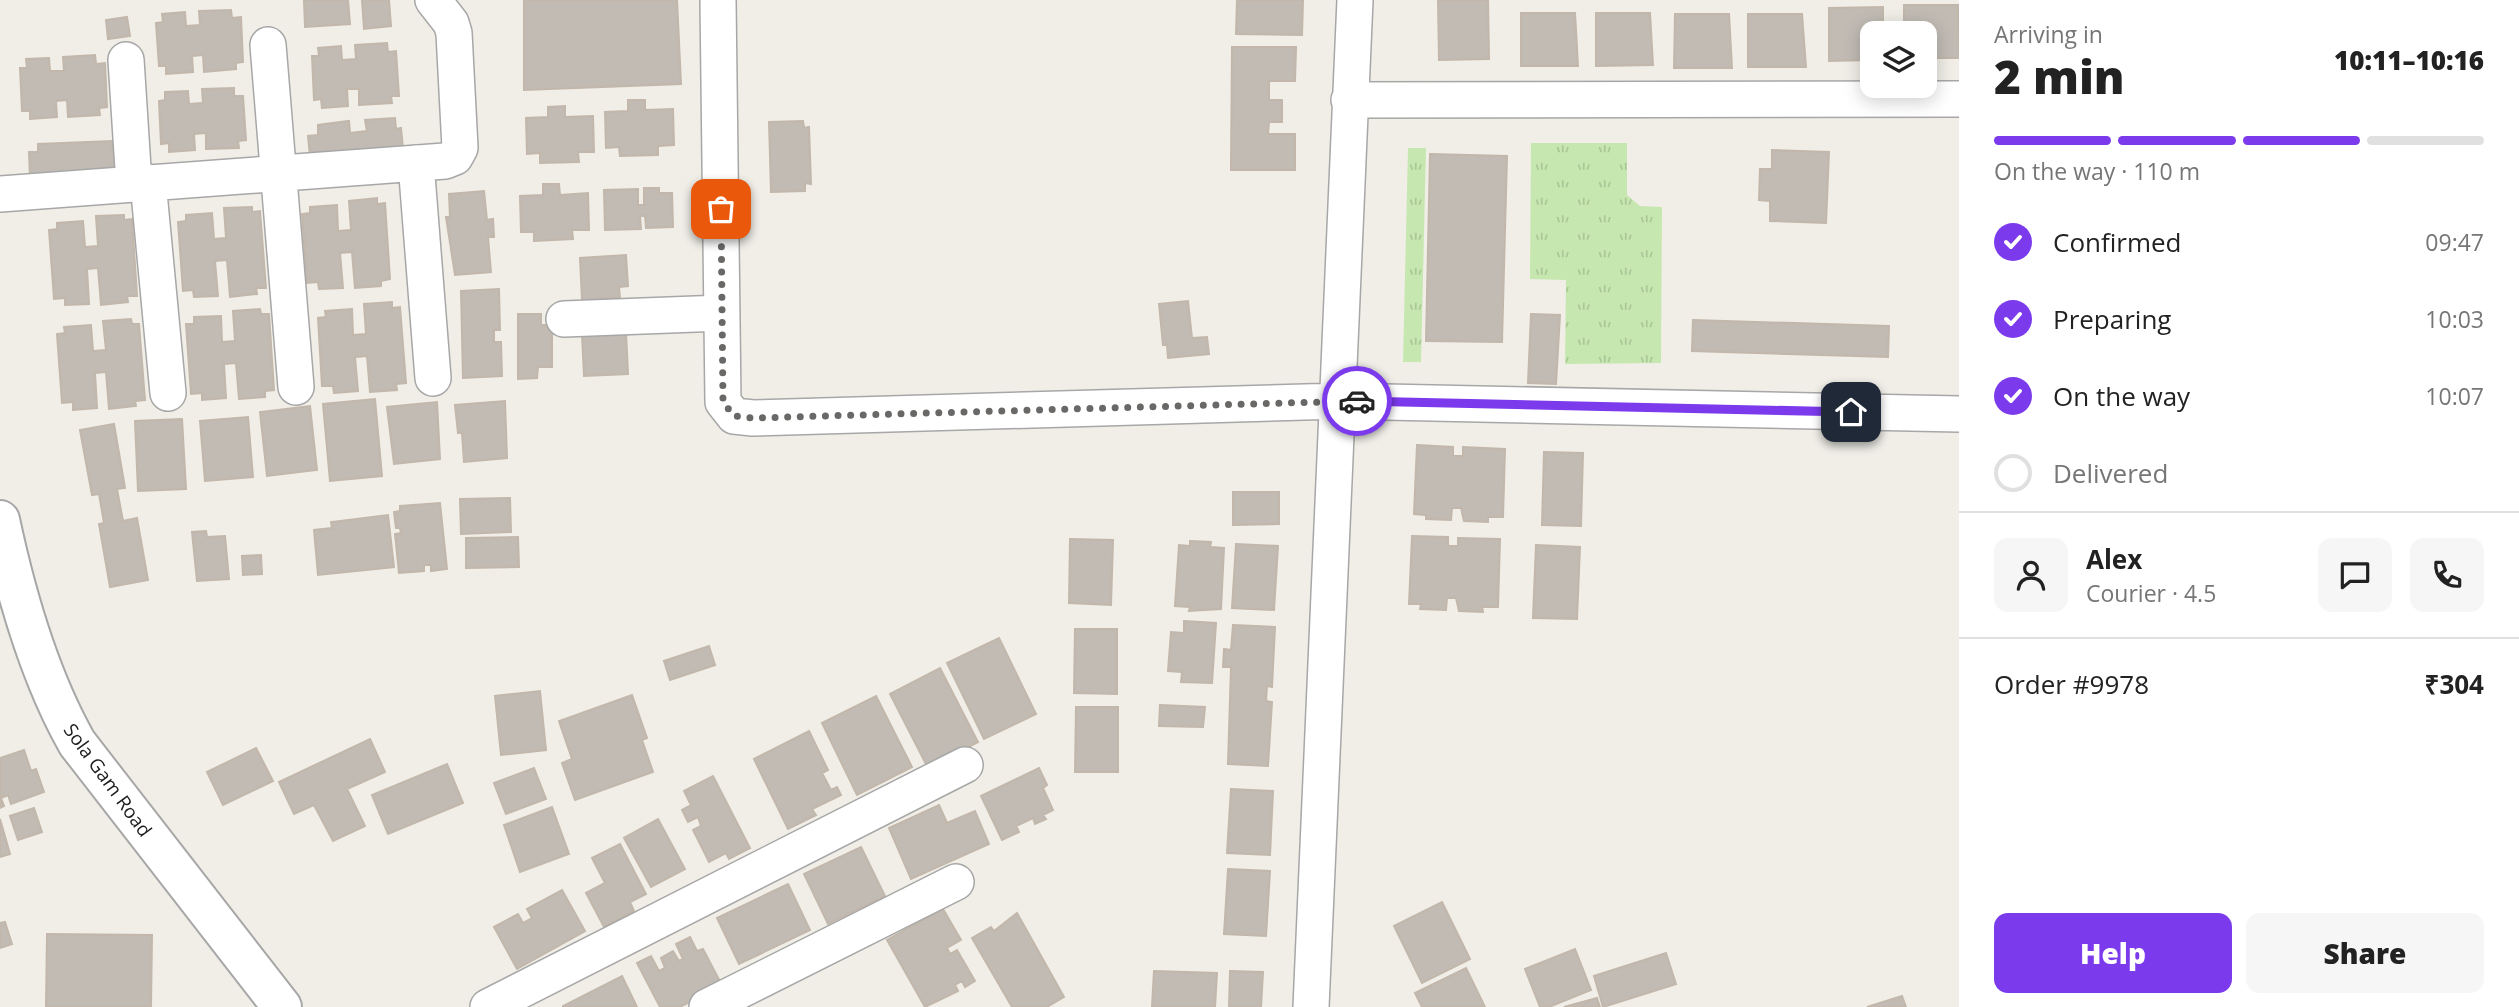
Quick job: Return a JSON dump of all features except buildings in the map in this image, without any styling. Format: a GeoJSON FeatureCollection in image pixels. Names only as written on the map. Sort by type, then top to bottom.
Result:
{"type":"FeatureCollection","features":[{"type":"Feature","properties":{"kind":"street"},"geometry":{"type":"LineString","coordinates":[[0,194],[445,162],[455,157],[460,148],[454,33],[451,23],[433,0]]}},
{"type":"Feature","properties":{"kind":"street"},"geometry":{"type":"LineString","coordinates":[[718,0],[723,402],[734,416],[753,418],[1339,401],[1959,414]]}},
{"type":"Feature","properties":{"kind":"street"},"geometry":{"type":"LineString","coordinates":[[1311,1007],[1355,0]]}},
{"type":"Feature","properties":{"kind":"street"},"geometry":{"type":"LineString","coordinates":[[268,45],[296,387]]}},
{"type":"Feature","properties":{"kind":"street"},"geometry":{"type":"LineString","coordinates":[[126,60],[168,393]]}},
{"type":"Feature","properties":{"kind":"street"},"geometry":{"type":"LineString","coordinates":[[1349,100],[1959,99]]}},
{"type":"Feature","properties":{"kind":"street"},"geometry":{"type":"LineString","coordinates":[[416,163],[433,378]]}},
{"type":"Feature","properties":{"kind":"street"},"geometry":{"type":"LineString","coordinates":[[564,319],[722,313]]}},
{"type":"Feature","properties":{"kind":"street","name":"Sola Gam Road"},"geometry":{"type":"LineString","coordinates":[[0,520],[45,675],[59,712],[77,743],[282,1007]]}},
{"type":"Feature","properties":{"kind":"street"},"geometry":{"type":"LineString","coordinates":[[488,1007],[964,765]]}},
{"type":"Feature","properties":{"kind":"street"},"geometry":{"type":"LineString","coordinates":[[707,1007],[956,882]]}},
{"type":"Feature","properties":{"kind":"green space"},"geometry":{"type":"Polygon","coordinates":[[[1531,143],[1627,143],[1627,195],[1640,206],[1662,207],[1661,363],[1565,364],[1566,280],[1530,279],[1531,143]]]}},
{"type":"Feature","properties":{"kind":"green space"},"geometry":{"type":"Polygon","coordinates":[[[1408,148],[1426,148],[1421,362],[1403,362],[1408,148]]]}},
{"type":"Feature","properties":{"kind":"way so far"},"geometry":{"type":"LineString","coordinates":[[721,209],[723,402],[734,416],[753,418],[1357,401]]}},
{"type":"Feature","properties":{"kind":"route"},"geometry":{"type":"LineString","coordinates":[[1357,401],[1851,412]]}}]}
